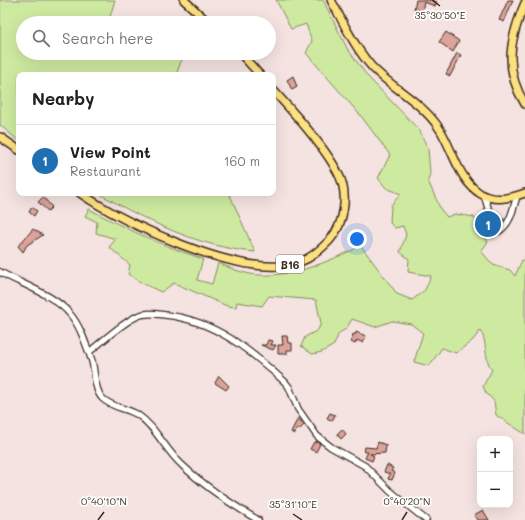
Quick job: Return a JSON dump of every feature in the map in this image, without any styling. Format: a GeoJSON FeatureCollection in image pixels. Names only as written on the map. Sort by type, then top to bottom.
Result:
{"type":"FeatureCollection","features":[{"type":"Feature","properties":{"kind":"main road"},"geometry":{"type":"LineString","coordinates":[[184,0],[201,16]]}},
{"type":"Feature","properties":{"kind":"main road"},"geometry":{"type":"LineString","coordinates":[[331,0],[373,68],[407,95],[431,118],[445,138],[459,169],[469,184],[484,195],[500,199],[525,193]]}},
{"type":"Feature","properties":{"kind":"main road"},"geometry":{"type":"LineString","coordinates":[[524,8],[511,44],[511,63],[520,96],[525,104]]}},
{"type":"Feature","properties":{"kind":"main road"},"geometry":{"type":"LineString","coordinates":[[246,60],[257,72]]}},
{"type":"Feature","properties":{"kind":"main road","name":"B16"},"geometry":{"type":"LineString","coordinates":[[85,196],[140,227],[203,252],[234,260],[278,266],[309,259],[333,237],[343,215],[343,186],[338,173],[326,154],[276,94]]}},
{"type":"Feature","properties":{"kind":"main road"},"geometry":{"type":"LineString","coordinates":[[0,137],[16,148]]}},
{"type":"Feature","properties":{"kind":"street"},"geometry":{"type":"LineString","coordinates":[[484,195],[494,227],[499,231],[505,228],[510,219],[517,196]]}},
{"type":"Feature","properties":{"kind":"street"},"geometry":{"type":"LineString","coordinates":[[0,272],[61,305],[70,314],[78,327],[89,352],[99,394],[103,399],[112,405],[137,414],[151,428],[165,448],[181,465],[210,488],[258,520]]}},
{"type":"Feature","properties":{"kind":"street"},"geometry":{"type":"LineString","coordinates":[[89,352],[129,320],[138,316],[149,314],[174,316],[214,328],[237,342],[285,382],[289,387],[298,409],[317,436],[331,447],[365,466],[390,491],[426,520]]}},
{"type":"Feature","properties":{"kind":"green space"},"geometry":{"type":"Polygon","coordinates":[[[0,0],[115,0],[110,16],[16,16],[16,60],[182,60],[177,72],[16,72],[16,138],[0,125],[0,0]]]}},
{"type":"Feature","properties":{"kind":"green space"},"geometry":{"type":"Polygon","coordinates":[[[276,0],[323,0],[347,48],[368,77],[420,131],[428,149],[430,173],[428,181],[441,210],[447,217],[455,214],[474,217],[488,242],[481,251],[493,265],[510,270],[515,276],[522,260],[525,261],[525,434],[496,415],[494,401],[486,393],[483,386],[492,370],[487,360],[484,339],[480,331],[473,340],[456,353],[442,348],[429,366],[414,362],[423,333],[411,324],[392,321],[375,327],[352,319],[346,329],[339,333],[334,345],[322,352],[312,354],[301,346],[305,337],[318,330],[321,323],[316,300],[269,296],[262,306],[237,302],[236,307],[227,306],[174,283],[161,292],[128,274],[130,265],[109,247],[116,239],[96,233],[97,222],[85,216],[89,209],[145,237],[203,259],[197,280],[212,284],[218,263],[250,274],[279,274],[307,268],[335,258],[361,246],[397,294],[412,300],[425,290],[431,276],[408,272],[409,259],[400,252],[406,235],[403,226],[395,228],[390,223],[391,205],[401,194],[386,188],[378,178],[390,155],[361,116],[306,53],[312,41],[306,24],[291,29],[276,0]]]}},
{"type":"Feature","properties":{"kind":"green space"},"geometry":{"type":"Polygon","coordinates":[[[104,196],[230,196],[255,252],[213,245],[193,239],[154,223],[104,196]]]}},
{"type":"Feature","properties":{"kind":"building"},"geometry":{"type":"Polygon","coordinates":[[[416,0],[432,0],[437,2],[435,6],[424,2],[422,11],[414,9],[416,0]]]}},
{"type":"Feature","properties":{"kind":"building"},"geometry":{"type":"Polygon","coordinates":[[[508,0],[513,0],[504,22],[499,20],[508,0]]]}},
{"type":"Feature","properties":{"kind":"building"},"geometry":{"type":"Polygon","coordinates":[[[446,32],[459,41],[453,52],[439,42],[446,32]]]}},
{"type":"Feature","properties":{"kind":"building"},"geometry":{"type":"Polygon","coordinates":[[[457,53],[461,55],[450,76],[446,74],[457,53]]]}},
{"type":"Feature","properties":{"kind":"building"},"geometry":{"type":"Polygon","coordinates":[[[293,76],[297,87],[292,90],[287,80],[293,76]]]}},
{"type":"Feature","properties":{"kind":"building"},"geometry":{"type":"Polygon","coordinates":[[[43,197],[52,207],[48,211],[38,202],[43,197]]]}},
{"type":"Feature","properties":{"kind":"building"},"geometry":{"type":"Polygon","coordinates":[[[32,207],[37,211],[34,216],[29,212],[32,207]]]}},
{"type":"Feature","properties":{"kind":"building"},"geometry":{"type":"Polygon","coordinates":[[[496,217],[504,219],[500,225],[498,224],[496,217]]]}},
{"type":"Feature","properties":{"kind":"building"},"geometry":{"type":"Polygon","coordinates":[[[33,229],[43,235],[27,245],[23,252],[18,246],[33,229]]]}},
{"type":"Feature","properties":{"kind":"building"},"geometry":{"type":"Polygon","coordinates":[[[356,332],[366,336],[363,343],[357,340],[355,344],[351,342],[353,334],[355,335],[356,332]]]}},
{"type":"Feature","properties":{"kind":"building"},"geometry":{"type":"Polygon","coordinates":[[[282,336],[287,336],[288,343],[292,343],[292,350],[287,350],[287,354],[278,354],[278,345],[283,345],[282,336]]]}},
{"type":"Feature","properties":{"kind":"building"},"geometry":{"type":"Polygon","coordinates":[[[268,340],[273,341],[271,345],[276,345],[273,350],[261,345],[266,345],[268,340]]]}},
{"type":"Feature","properties":{"kind":"building"},"geometry":{"type":"Polygon","coordinates":[[[219,376],[229,386],[226,390],[215,383],[219,376]]]}},
{"type":"Feature","properties":{"kind":"building"},"geometry":{"type":"Polygon","coordinates":[[[330,413],[335,415],[332,421],[327,418],[330,413]]]}},
{"type":"Feature","properties":{"kind":"building"},"geometry":{"type":"Polygon","coordinates":[[[298,418],[304,425],[299,430],[298,428],[294,434],[291,432],[298,418]]]}},
{"type":"Feature","properties":{"kind":"building"},"geometry":{"type":"Polygon","coordinates":[[[342,429],[346,434],[341,439],[337,434],[342,429]]]}},
{"type":"Feature","properties":{"kind":"building"},"geometry":{"type":"Polygon","coordinates":[[[316,441],[320,444],[316,452],[310,449],[316,441]]]}},
{"type":"Feature","properties":{"kind":"building"},"geometry":{"type":"Polygon","coordinates":[[[378,442],[386,445],[385,453],[370,454],[374,456],[372,461],[365,458],[368,452],[364,452],[365,447],[376,448],[378,442]]]}},
{"type":"Feature","properties":{"kind":"building"},"geometry":{"type":"Polygon","coordinates":[[[387,465],[393,468],[391,471],[395,473],[392,480],[388,479],[390,474],[384,472],[387,465]]]}},
{"type":"Feature","properties":{"kind":"building"},"geometry":{"type":"Polygon","coordinates":[[[483,510],[489,520],[478,520],[474,515],[483,510]]]}},
{"type":"Feature","properties":{"kind":"place","name":"View Point"},"geometry":{"type":"Point","coordinates":[488,224]}}]}
